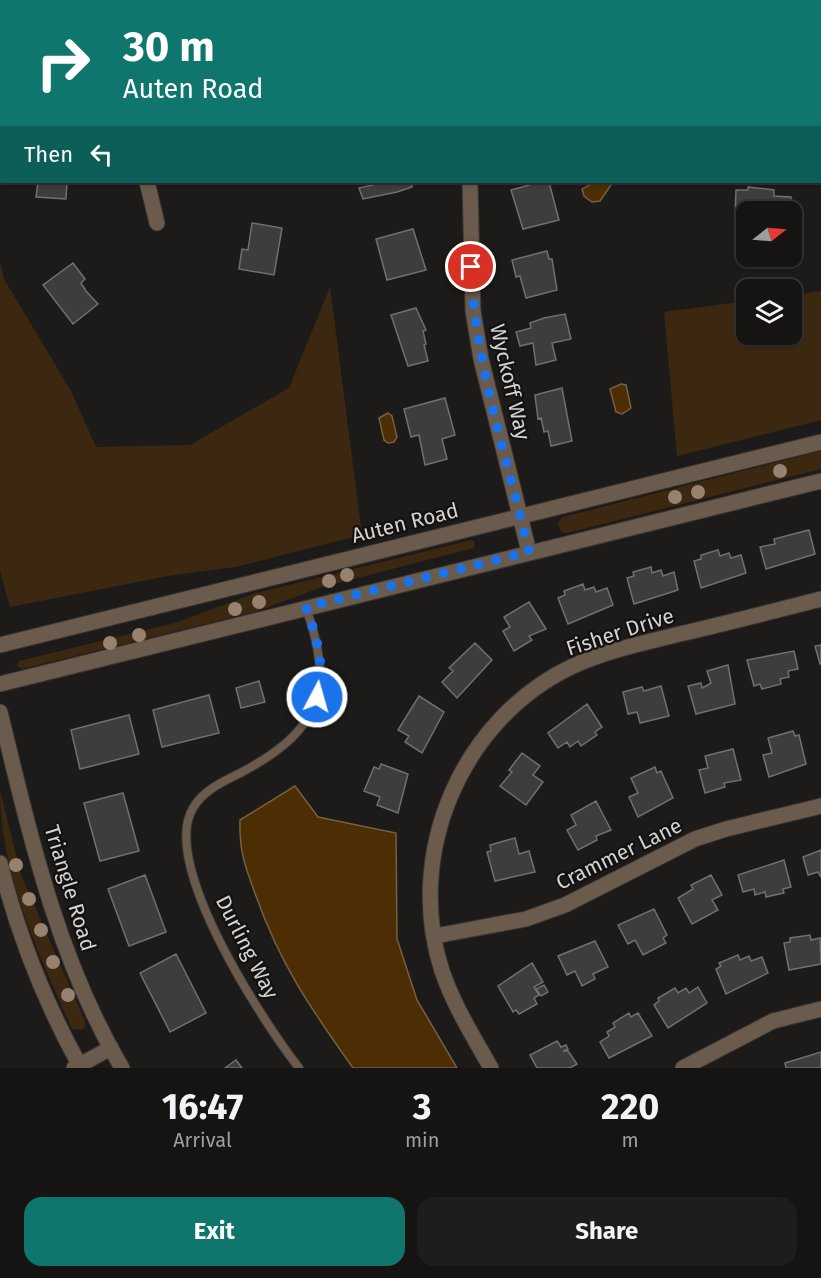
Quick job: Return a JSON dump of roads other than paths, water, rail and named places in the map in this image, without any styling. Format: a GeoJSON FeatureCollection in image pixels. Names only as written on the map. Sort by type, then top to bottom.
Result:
{"type":"FeatureCollection","features":[{"type":"Feature","properties":{"kind":"street"},"geometry":{"type":"LineString","coordinates":[[147,183],[157,223]]}},
{"type":"Feature","properties":{"kind":"street","name":"Wyckoff Way"},"geometry":{"type":"LineString","coordinates":[[470,183],[473,311],[481,359],[529,552]]}},
{"type":"Feature","properties":{"kind":"street","name":"Auten Road"},"geometry":{"type":"LineString","coordinates":[[0,645],[821,442]]}},
{"type":"Feature","properties":{"kind":"street"},"geometry":{"type":"LineString","coordinates":[[0,684],[821,481]]}},
{"type":"Feature","properties":{"kind":"street","name":"Fisher Drive"},"geometry":{"type":"LineString","coordinates":[[491,1068],[457,1010],[441,969],[435,936],[430,878],[436,837],[446,802],[472,754],[510,709],[531,692],[570,668],[606,654],[821,599]]}},
{"type":"Feature","properties":{"kind":"street","name":"Triangle Road"},"geometry":{"type":"LineString","coordinates":[[0,712],[47,897],[65,950],[122,1068]]}},
{"type":"Feature","properties":{"kind":"street","name":"Crammer Lane"},"geometry":{"type":"LineString","coordinates":[[435,936],[525,919],[565,904],[696,839],[726,829],[821,806]]}},
{"type":"Feature","properties":{"kind":"street"},"geometry":{"type":"LineString","coordinates":[[0,863],[10,904],[29,957],[78,1067],[111,1048]]}},
{"type":"Feature","properties":{"kind":"street"},"geometry":{"type":"LineString","coordinates":[[683,1068],[773,1021],[821,1009]]}},
{"type":"Feature","properties":{"kind":"lane","name":"Durling Way"},"geometry":{"type":"LineString","coordinates":[[299,1068],[270,1030],[220,943],[198,891],[188,853],[187,829],[191,809],[204,792],[269,758],[296,734],[312,711],[321,683],[317,638],[306,607]]}}]}
